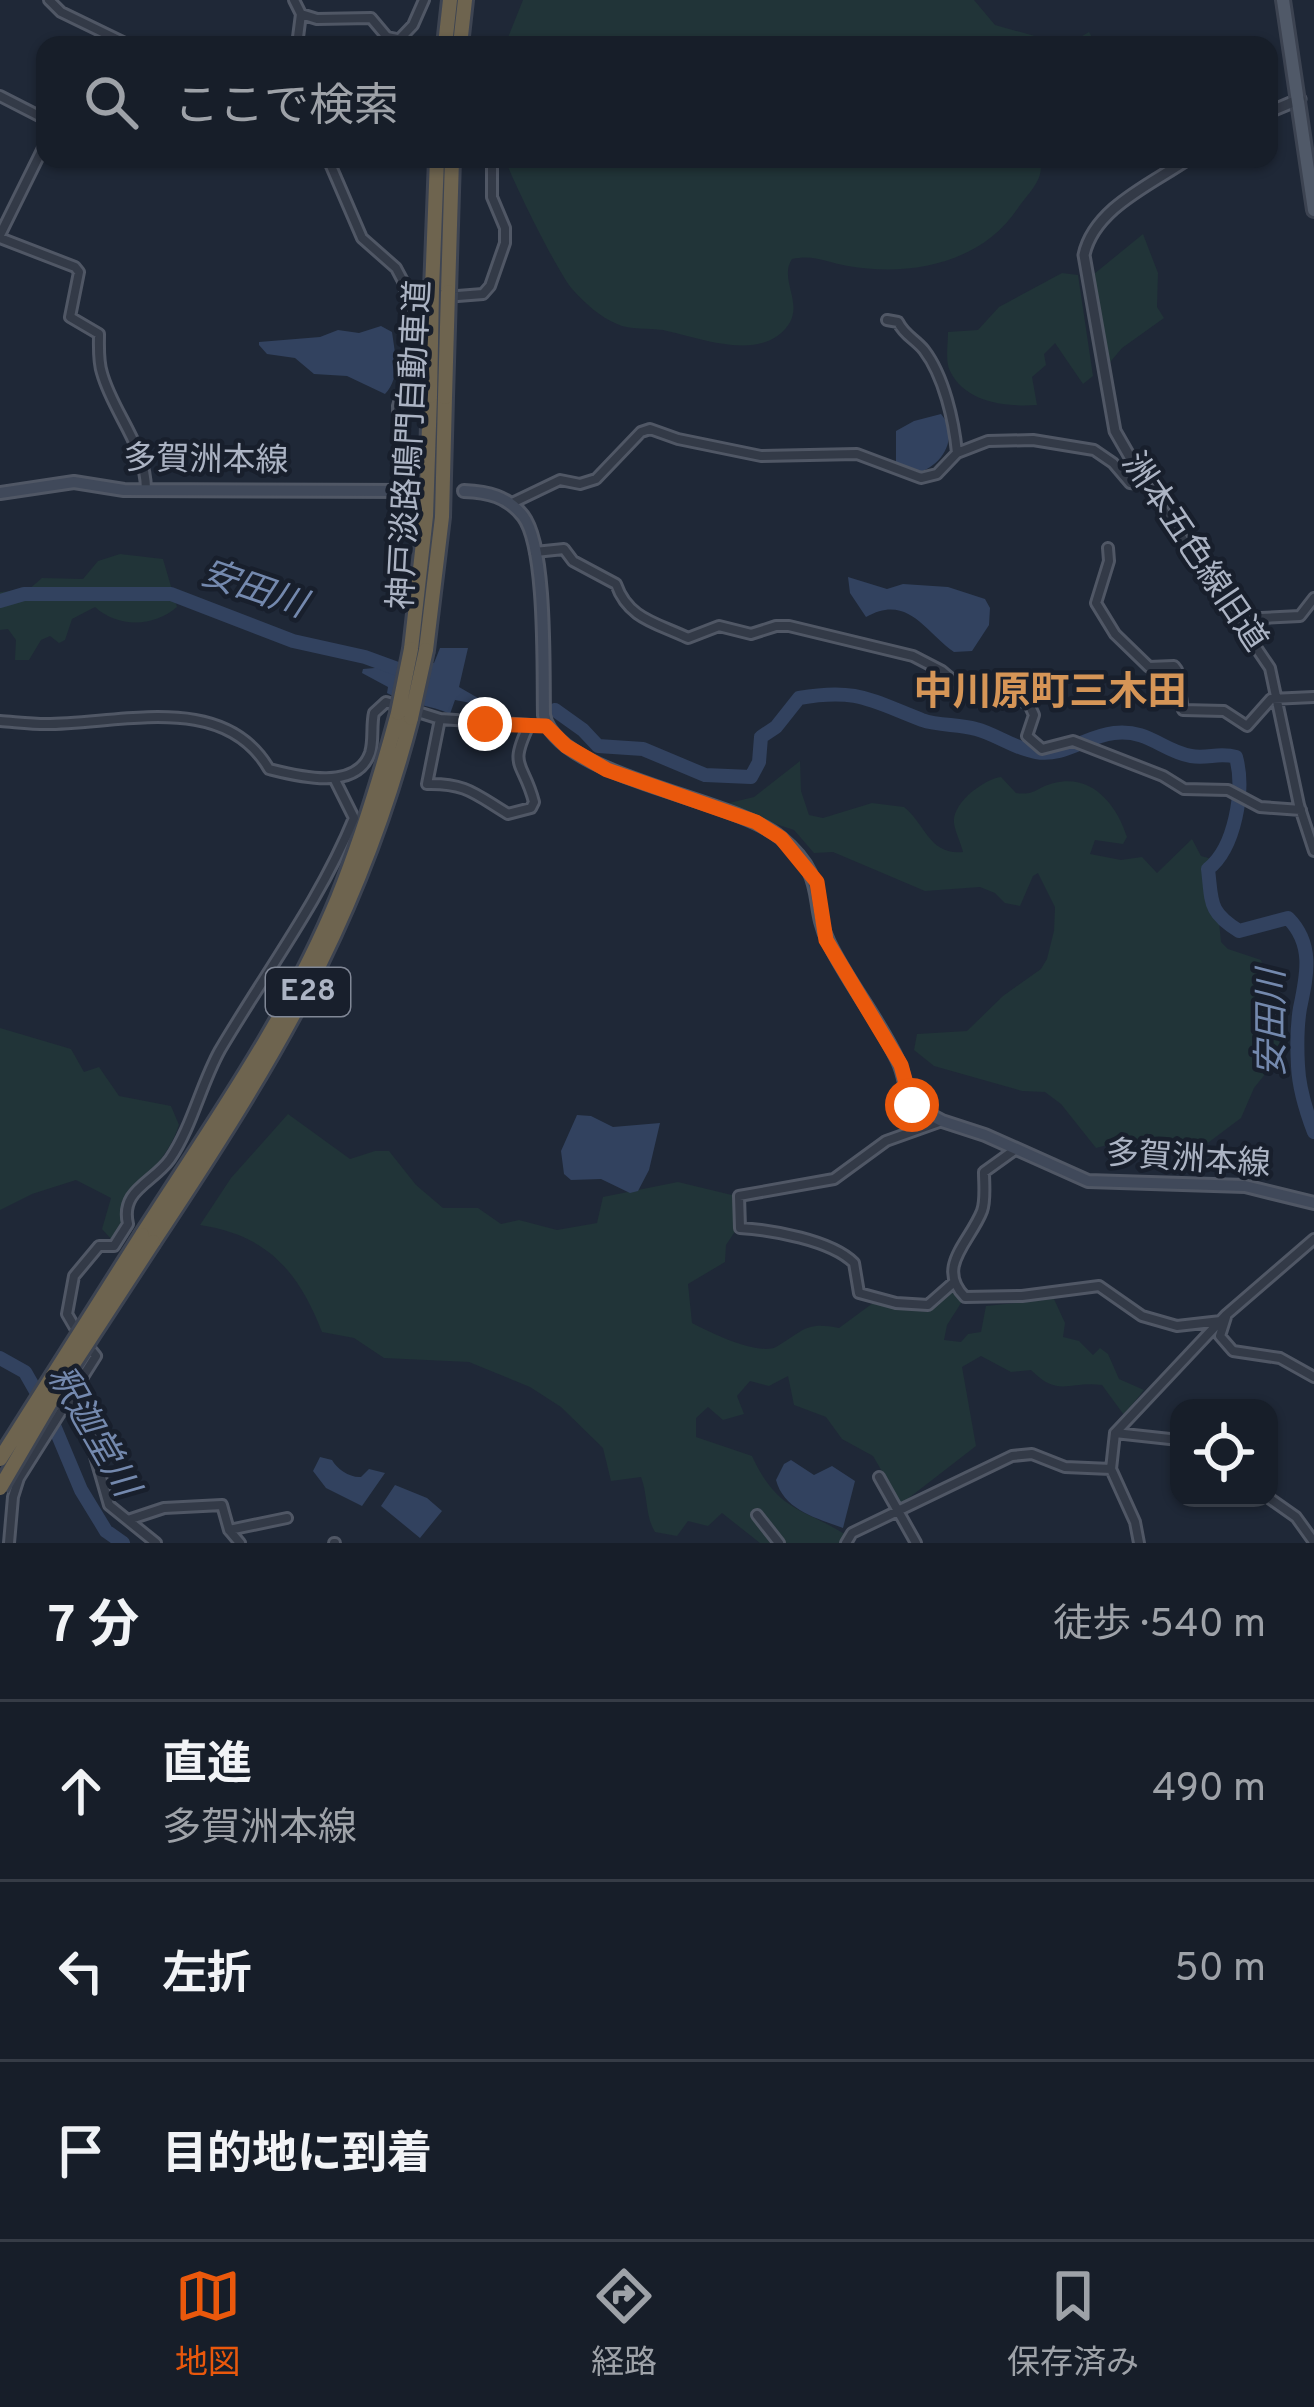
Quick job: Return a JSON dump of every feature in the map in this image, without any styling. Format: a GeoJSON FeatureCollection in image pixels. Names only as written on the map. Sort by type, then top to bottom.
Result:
{"type":"FeatureCollection","features":[{"type":"Feature","properties":{"kind":"highway"},"geometry":{"type":"LineString","coordinates":[[446,36],[450,0]]}},
{"type":"Feature","properties":{"kind":"highway"},"geometry":{"type":"LineString","coordinates":[[461,36],[465,0]]}},
{"type":"Feature","properties":{"kind":"highway","name":"神戸淡路鳴門自動車道"},"geometry":{"type":"LineString","coordinates":[[0,1488],[312,954],[405,716],[442,517],[437,168]]}},
{"type":"Feature","properties":{"kind":"highway","name":"神戸淡路鳴門自動車道"},"geometry":{"type":"LineString","coordinates":[[440,291],[451,168]]}},
{"type":"Feature","properties":{"kind":"highway","name":"神戸淡路鳴門自動車道"},"geometry":{"type":"LineString","coordinates":[[0,1460],[147,1238]]}},
{"type":"Feature","properties":{"kind":"main road"},"geometry":{"type":"LineString","coordinates":[[1283,0],[1314,210]]}},
{"type":"Feature","properties":{"kind":"main road"},"geometry":{"type":"LineString","coordinates":[[1300,99],[1314,93]]}},
{"type":"Feature","properties":{"kind":"main road","name":"多賀洲本線"},"geometry":{"type":"LineString","coordinates":[[0,494],[74,482],[146,490],[406,491]]}},
{"type":"Feature","properties":{"kind":"main road"},"geometry":{"type":"LineString","coordinates":[[464,491],[488,492],[510,504],[526,521],[535,552],[546,726]]}},
{"type":"Feature","properties":{"kind":"main road","name":"多賀洲本線"},"geometry":{"type":"LineString","coordinates":[[546,726],[566,746],[607,770],[756,822],[781,838],[817,882],[826,940],[901,1065],[912,1105],[1088,1181],[1245,1186],[1314,1203]]}},
{"type":"Feature","properties":{"kind":"street"},"geometry":{"type":"LineString","coordinates":[[49,0],[61,12],[110,36]]}},
{"type":"Feature","properties":{"kind":"street"},"geometry":{"type":"LineString","coordinates":[[294,0],[301,14],[298,36]]}},
{"type":"Feature","properties":{"kind":"street"},"geometry":{"type":"LineString","coordinates":[[401,36],[413,25],[424,0]]}},
{"type":"Feature","properties":{"kind":"street"},"geometry":{"type":"LineString","coordinates":[[301,14],[316,19],[371,18],[386,36]]}},
{"type":"Feature","properties":{"kind":"street"},"geometry":{"type":"LineString","coordinates":[[0,96],[36,114]]}},
{"type":"Feature","properties":{"kind":"street"},"geometry":{"type":"LineString","coordinates":[[1278,108],[1300,99]]}},
{"type":"Feature","properties":{"kind":"street"},"geometry":{"type":"LineString","coordinates":[[36,162],[0,236],[79,272],[70,317],[99,334],[102,374],[135,443],[146,490]]}},
{"type":"Feature","properties":{"kind":"street"},"geometry":{"type":"LineString","coordinates":[[332,168],[362,238],[396,268],[407,298],[410,366],[398,406],[406,491]]}},
{"type":"Feature","properties":{"kind":"street"},"geometry":{"type":"LineString","coordinates":[[407,298],[483,294],[490,286],[505,243],[505,228],[492,197],[492,168]]}},
{"type":"Feature","properties":{"kind":"street","name":"洲本五色線旧道"},"geometry":{"type":"LineString","coordinates":[[1175,168],[1107,215],[1089,237],[1084,255],[1114,431],[1270,668],[1300,810],[1314,851]]}},
{"type":"Feature","properties":{"kind":"street"},"geometry":{"type":"LineString","coordinates":[[886,320],[898,322],[931,362],[946,399],[957,453]]}},
{"type":"Feature","properties":{"kind":"street"},"geometry":{"type":"LineString","coordinates":[[510,504],[560,480],[580,484],[596,479],[640,433],[650,429],[761,456],[856,454],[921,478],[937,474],[957,453],[1000,438],[1086,448],[1105,456],[1130,483],[1146,485]]}},
{"type":"Feature","properties":{"kind":"street"},"geometry":{"type":"LineString","coordinates":[[1108,548],[1109,561],[1096,603],[1115,634],[1149,667],[1177,670],[1183,710],[1224,712],[1247,726],[1271,699],[1314,698]]}},
{"type":"Feature","properties":{"kind":"street"},"geometry":{"type":"LineString","coordinates":[[535,552],[564,549],[573,561],[616,584],[622,604],[635,614],[688,638],[719,626],[752,634],[782,626],[913,656],[962,688],[1000,693],[1029,704],[1034,716],[1027,736],[1033,745],[1052,748],[1078,743],[1189,790],[1224,789],[1260,807],[1300,810]]}},
{"type":"Feature","properties":{"kind":"street"},"geometry":{"type":"LineString","coordinates":[[1239,619],[1300,616],[1314,598]]}},
{"type":"Feature","properties":{"kind":"street"},"geometry":{"type":"LineString","coordinates":[[0,721],[49,724],[182,716],[250,742],[269,770],[309,779],[334,778],[359,767],[370,754],[372,721],[379,706],[394,702],[440,719],[546,726]]}},
{"type":"Feature","properties":{"kind":"street"},"geometry":{"type":"LineString","coordinates":[[440,719],[428,784],[467,787],[508,814],[531,808],[533,802],[516,759],[529,725]]}},
{"type":"Feature","properties":{"kind":"street"},"geometry":{"type":"LineString","coordinates":[[10,1543],[15,1487],[96,1356],[67,1314],[74,1276],[99,1246],[114,1246],[128,1224],[130,1196],[170,1159],[218,1055],[332,872],[354,818],[334,778]]}},
{"type":"Feature","properties":{"kind":"street"},"geometry":{"type":"LineString","coordinates":[[942,1121],[886,1141],[834,1179],[740,1196],[740,1228],[835,1249],[854,1263],[859,1293],[896,1303],[928,1305],[953,1283]]}},
{"type":"Feature","properties":{"kind":"street"},"geometry":{"type":"LineString","coordinates":[[1016,1149],[984,1172],[983,1209],[952,1267],[953,1283],[965,1297],[1022,1296],[1099,1286],[1142,1316],[1178,1326],[1224,1318]]}},
{"type":"Feature","properties":{"kind":"street"},"geometry":{"type":"LineString","coordinates":[[1138,1543],[1135,1522],[1111,1469],[1115,1433],[1224,1318],[1314,1239]]}},
{"type":"Feature","properties":{"kind":"street"},"geometry":{"type":"LineString","coordinates":[[1224,1318],[1220,1336],[1233,1351],[1280,1358],[1314,1377]]}},
{"type":"Feature","properties":{"kind":"street"},"geometry":{"type":"LineString","coordinates":[[69,1398],[88,1432],[109,1505],[155,1543]]}},
{"type":"Feature","properties":{"kind":"street"},"geometry":{"type":"LineString","coordinates":[[1115,1433],[1170,1439]]}},
{"type":"Feature","properties":{"kind":"street"},"geometry":{"type":"LineString","coordinates":[[846,1543],[852,1533],[1012,1456],[1032,1454],[1065,1467],[1111,1469]]}},
{"type":"Feature","properties":{"kind":"street"},"geometry":{"type":"LineString","coordinates":[[880,1477],[916,1543]]}},
{"type":"Feature","properties":{"kind":"street"},"geometry":{"type":"LineString","coordinates":[[1278,1504],[1296,1517],[1314,1541]]}},
{"type":"Feature","properties":{"kind":"street"},"geometry":{"type":"LineString","coordinates":[[127,1520],[164,1508],[222,1505],[240,1543]]}},
{"type":"Feature","properties":{"kind":"street"},"geometry":{"type":"LineString","coordinates":[[757,1515],[779,1543]]}},
{"type":"Feature","properties":{"kind":"street"},"geometry":{"type":"LineString","coordinates":[[230,1530],[287,1518]]}},
{"type":"Feature","properties":{"kind":"green space"},"geometry":{"type":"Polygon","coordinates":[[[523,0],[974,0],[995,25],[1035,36],[509,36],[523,0]]]}},
{"type":"Feature","properties":{"kind":"green space"},"geometry":{"type":"Polygon","coordinates":[[[509,168],[1041,168],[1035,185],[1003,227],[985,242],[943,262],[872,269],[814,258],[792,259],[788,275],[791,319],[774,338],[760,344],[709,341],[622,326],[605,318],[573,290],[509,168]]]}},
{"type":"Feature","properties":{"kind":"green space"},"geometry":{"type":"Polygon","coordinates":[[[1143,234],[1158,273],[1157,307],[1164,318],[1122,348],[1106,367],[1094,274],[1143,234]]]}},
{"type":"Feature","properties":{"kind":"green space"},"geometry":{"type":"Polygon","coordinates":[[[1062,273],[1078,275],[1093,376],[1083,384],[1055,343],[1044,354],[1046,365],[1032,377],[1037,405],[1000,404],[976,396],[957,382],[948,367],[948,332],[978,330],[999,307],[1062,273]]]}},
{"type":"Feature","properties":{"kind":"green space"},"geometry":{"type":"Polygon","coordinates":[[[120,554],[163,559],[177,607],[158,618],[125,622],[95,607],[72,619],[65,640],[59,643],[50,636],[41,640],[29,660],[15,660],[16,640],[8,629],[0,630],[0,592],[28,590],[42,578],[83,579],[98,561],[120,554]]]}},
{"type":"Feature","properties":{"kind":"green space"},"geometry":{"type":"Polygon","coordinates":[[[800,761],[801,791],[809,815],[823,818],[872,803],[904,807],[935,844],[952,852],[963,852],[954,823],[958,807],[979,787],[1001,777],[1016,793],[1068,781],[1101,794],[1127,837],[1123,844],[1095,840],[1090,854],[1121,860],[1142,857],[1157,873],[1192,839],[1201,856],[1212,859],[1206,868],[1208,899],[1219,922],[1221,942],[1261,960],[1271,990],[1280,1045],[1241,1118],[1205,1145],[1131,1139],[1096,1148],[1061,1104],[1045,1092],[1022,1091],[934,1066],[914,1050],[917,1034],[967,1031],[1003,996],[1041,969],[1054,931],[1055,907],[1038,873],[1020,906],[1005,903],[980,887],[925,891],[833,852],[814,853],[794,830],[748,815],[729,803],[754,797],[800,761]]]}},
{"type":"Feature","properties":{"kind":"green space"},"geometry":{"type":"Polygon","coordinates":[[[0,1028],[71,1049],[84,1072],[99,1067],[119,1096],[171,1106],[179,1125],[156,1165],[124,1199],[123,1224],[112,1240],[102,1229],[111,1198],[76,1180],[0,1210],[0,1028]]]}},
{"type":"Feature","properties":{"kind":"green space"},"geometry":{"type":"Polygon","coordinates":[[[288,1114],[350,1159],[389,1151],[416,1185],[443,1208],[478,1208],[501,1224],[519,1220],[557,1230],[597,1223],[603,1197],[678,1182],[736,1196],[736,1230],[726,1245],[725,1262],[688,1284],[692,1323],[734,1342],[776,1347],[811,1327],[839,1328],[873,1303],[929,1312],[952,1290],[963,1300],[947,1325],[944,1340],[961,1342],[968,1334],[981,1332],[986,1306],[1054,1299],[1065,1323],[1063,1337],[1079,1341],[1093,1355],[1100,1348],[1108,1354],[1119,1379],[1144,1390],[1124,1415],[1102,1385],[1057,1386],[1031,1370],[1011,1372],[981,1356],[962,1367],[976,1446],[901,1504],[873,1456],[842,1439],[826,1417],[794,1405],[788,1376],[769,1386],[750,1381],[737,1396],[744,1414],[723,1420],[708,1407],[696,1418],[696,1437],[752,1456],[783,1500],[852,1539],[850,1543],[760,1543],[722,1513],[708,1526],[688,1521],[677,1536],[655,1532],[641,1477],[611,1481],[603,1448],[561,1407],[530,1387],[469,1362],[384,1358],[354,1338],[322,1332],[302,1291],[277,1259],[244,1237],[200,1225],[231,1178],[288,1114]]]}},
{"type":"Feature","properties":{"kind":"water"},"geometry":{"type":"Polygon","coordinates":[[[381,326],[392,332],[395,357],[395,373],[385,394],[347,376],[314,374],[295,358],[267,354],[259,345],[338,330],[359,333],[381,326]]]}},
{"type":"Feature","properties":{"kind":"water"},"geometry":{"type":"Polygon","coordinates":[[[941,414],[949,433],[939,459],[912,474],[896,464],[896,431],[941,414]]]}},
{"type":"Feature","properties":{"kind":"water"},"geometry":{"type":"Polygon","coordinates":[[[848,577],[887,589],[903,584],[948,587],[985,599],[989,625],[972,651],[954,652],[905,612],[881,611],[866,617],[850,593],[848,577]]]}},
{"type":"Feature","properties":{"kind":"water"},"geometry":{"type":"Polygon","coordinates":[[[440,648],[468,648],[459,687],[478,698],[476,704],[455,700],[450,714],[395,697],[387,693],[388,687],[362,673],[363,669],[434,663],[440,648]]]}},
{"type":"Feature","properties":{"kind":"water"},"geometry":{"type":"Polygon","coordinates":[[[577,1115],[613,1127],[660,1123],[649,1170],[638,1191],[630,1193],[601,1179],[571,1180],[564,1174],[561,1151],[577,1115]]]}},
{"type":"Feature","properties":{"kind":"water"},"geometry":{"type":"Polygon","coordinates":[[[320,1457],[353,1476],[361,1477],[369,1469],[385,1473],[362,1506],[326,1488],[313,1471],[320,1457]]]}},
{"type":"Feature","properties":{"kind":"water"},"geometry":{"type":"Polygon","coordinates":[[[791,1460],[814,1475],[832,1466],[855,1481],[843,1528],[802,1512],[786,1499],[776,1480],[791,1460]]]}},
{"type":"Feature","properties":{"kind":"water"},"geometry":{"type":"Polygon","coordinates":[[[395,1485],[427,1498],[442,1511],[420,1538],[381,1506],[395,1485]]]}},
{"type":"Feature","properties":{"kind":"waterway","name":"安田川"},"geometry":{"type":"LineString","coordinates":[[0,601],[24,594],[171,594],[293,641],[365,657],[406,672]]}},
{"type":"Feature","properties":{"kind":"waterway","name":"安田川"},"geometry":{"type":"LineString","coordinates":[[555,710],[598,746],[643,749],[705,775],[751,777],[759,762],[761,737],[776,727],[799,698],[835,694],[863,698],[928,722],[976,729],[1036,752],[1056,752],[1104,735],[1126,733],[1191,756],[1236,757],[1236,818],[1225,847],[1208,869],[1211,898],[1222,918],[1239,931],[1288,918],[1302,938],[1306,972],[1298,1022],[1298,1066],[1314,1132]]}},
{"type":"Feature","properties":{"kind":"waterway","name":"釈迦堂川"},"geometry":{"type":"LineString","coordinates":[[0,1358],[25,1372],[50,1416],[81,1490],[106,1531],[123,1543]]}},
{"type":"Feature","properties":{"kind":"district","name":"中川原町三木田"},"geometry":{"type":"Point","coordinates":[1050,694]}},
{"type":"Feature","properties":{"kind":"route"},"geometry":{"type":"LineString","coordinates":[[485,724],[546,726],[566,746],[607,770],[756,822],[781,838],[817,882],[826,940],[901,1065],[912,1105]]}}]}
